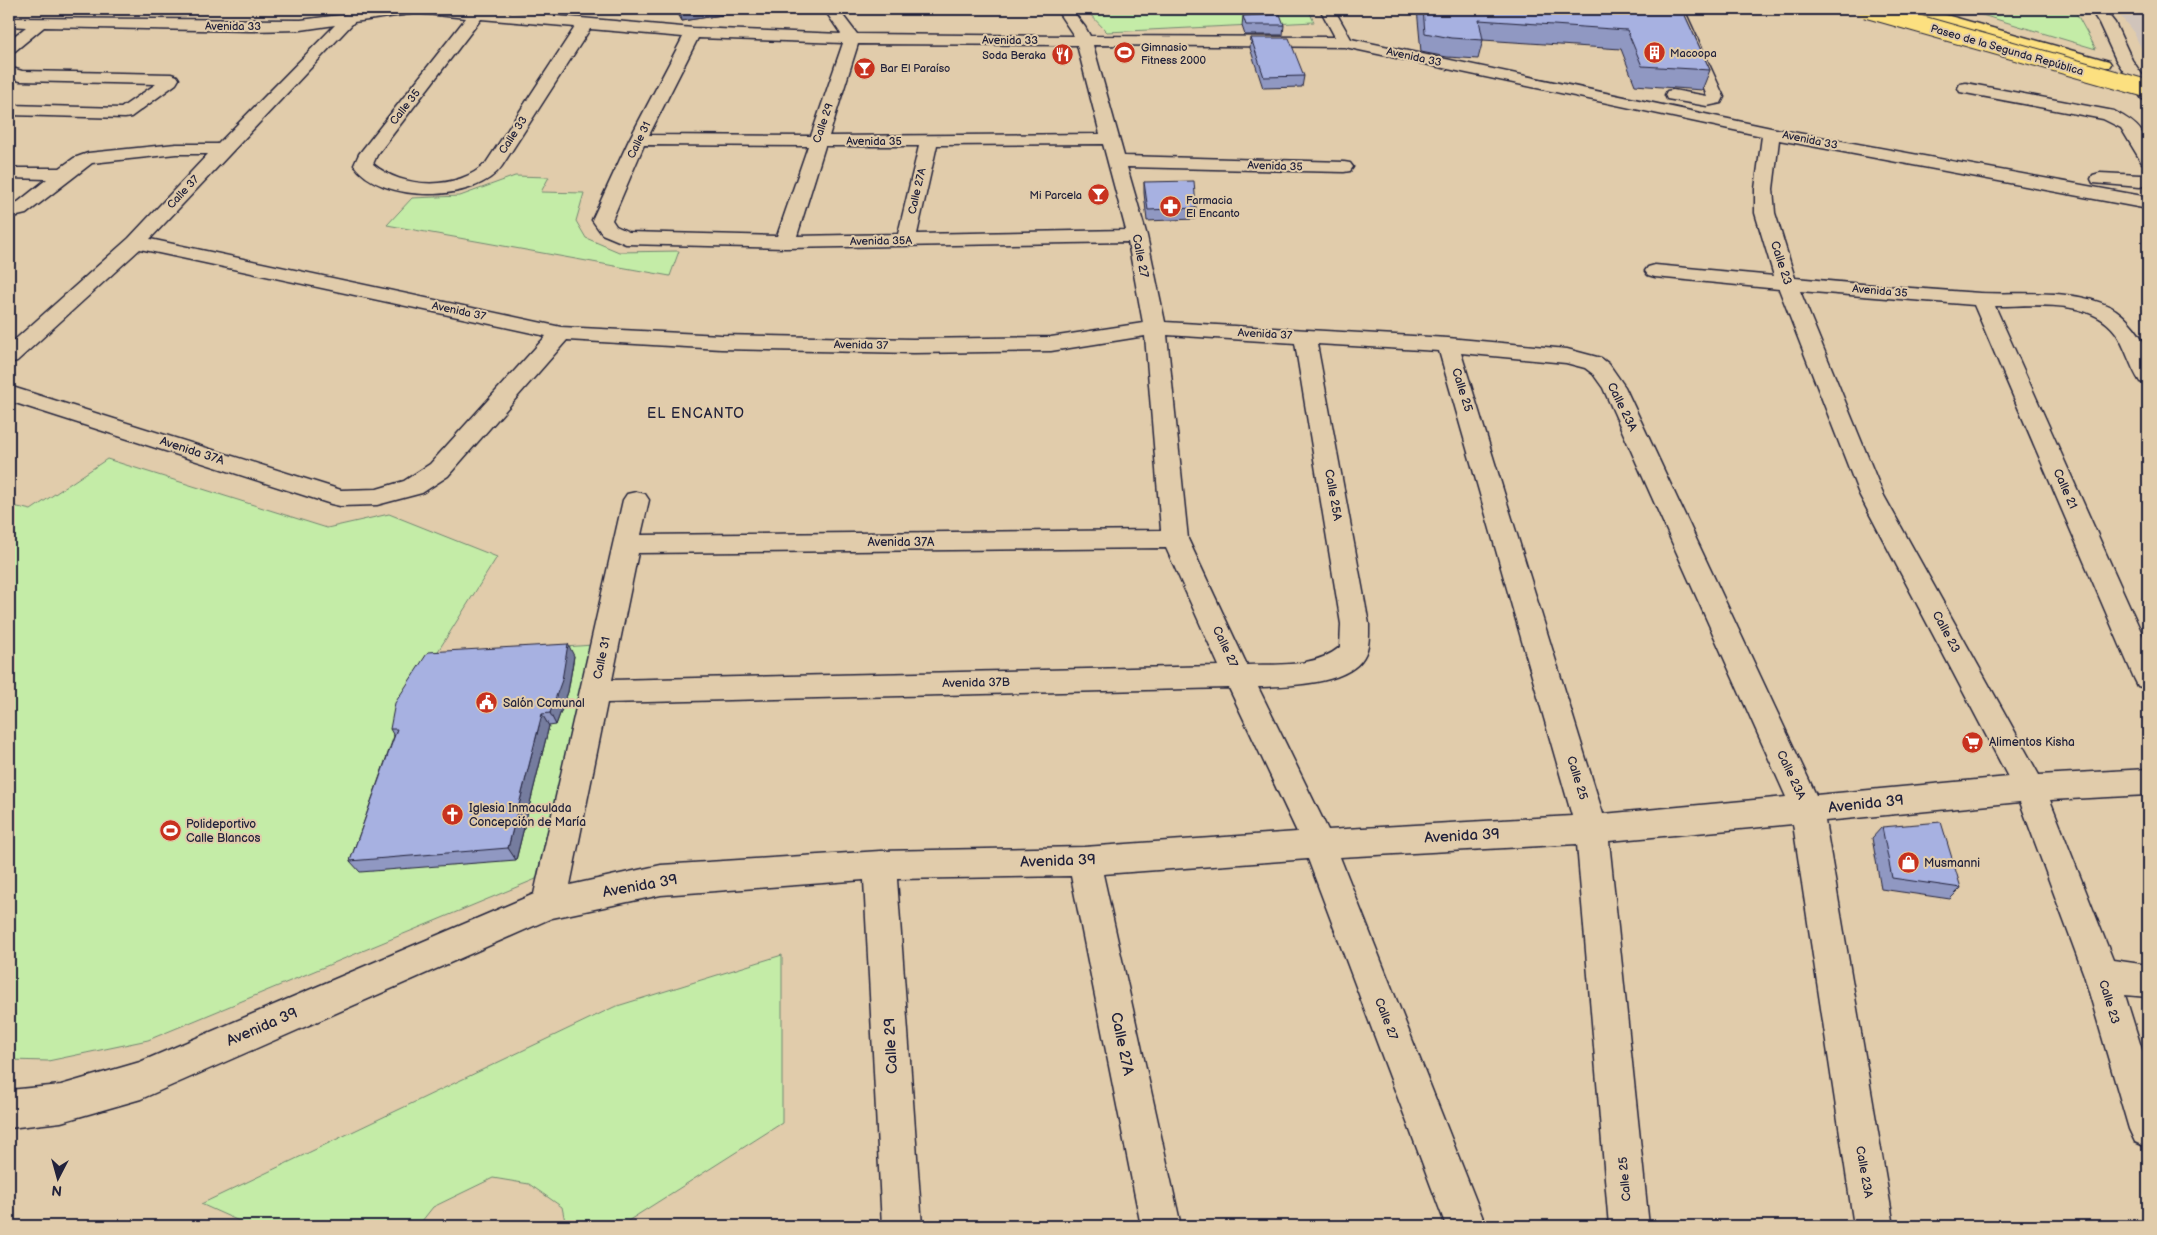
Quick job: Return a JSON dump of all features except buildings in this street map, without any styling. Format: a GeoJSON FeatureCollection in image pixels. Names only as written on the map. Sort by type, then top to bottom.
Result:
{"type":"FeatureCollection","features":[{"type":"Feature","properties":{"kind":"highway","name":"Paseo de la Segunda República"},"geometry":{"type":"LineString","coordinates":[[1866,9],[2145,84]]}},
{"type":"Feature","properties":{"kind":"highway","name":"Paseo de la Segunda República"},"geometry":{"type":"LineString","coordinates":[[1910,9],[2145,84]]}},
{"type":"Feature","properties":{"kind":"street"},"geometry":{"type":"LineString","coordinates":[[250,26],[270,9]]}},
{"type":"Feature","properties":{"kind":"street","name":"Avenida 33"},"geometry":{"type":"LineString","coordinates":[[9,22],[39,24],[300,25],[417,9],[693,33],[852,39],[1345,42],[1560,80],[1771,133],[2148,203]]}},
{"type":"Feature","properties":{"kind":"street"},"geometry":{"type":"LineString","coordinates":[[603,25],[608,9]]}},
{"type":"Feature","properties":{"kind":"street"},"geometry":{"type":"LineString","coordinates":[[640,9],[643,28]]}},
{"type":"Feature","properties":{"kind":"street"},"geometry":{"type":"LineString","coordinates":[[831,9],[852,39]]}},
{"type":"Feature","properties":{"kind":"street","name":"Calle 27"},"geometry":{"type":"LineString","coordinates":[[1063,9],[1080,30],[1084,41],[1137,236],[1155,328],[1175,539],[1238,677],[1319,844],[1466,1226]]}},
{"type":"Feature","properties":{"kind":"street"},"geometry":{"type":"LineString","coordinates":[[1327,9],[1345,42]]}},
{"type":"Feature","properties":{"kind":"street"},"geometry":{"type":"LineString","coordinates":[[1660,92],[1707,101],[1716,97],[1677,9]]}},
{"type":"Feature","properties":{"kind":"street"},"geometry":{"type":"LineString","coordinates":[[1876,9],[2145,84]]}},
{"type":"Feature","properties":{"kind":"street"},"geometry":{"type":"LineString","coordinates":[[1896,9],[2145,84]]}},
{"type":"Feature","properties":{"kind":"street"},"geometry":{"type":"LineString","coordinates":[[2097,9],[2107,23],[2124,60],[2145,84]]}},
{"type":"Feature","properties":{"kind":"street","name":"Calle 35"},"geometry":{"type":"LineString","coordinates":[[404,185],[371,174],[362,165],[368,154],[478,14]]}},
{"type":"Feature","properties":{"kind":"street","name":"Calle 37"},"geometry":{"type":"LineString","coordinates":[[9,356],[136,242],[349,19]]}},
{"type":"Feature","properties":{"kind":"street"},"geometry":{"type":"LineString","coordinates":[[9,48],[39,24]]}},
{"type":"Feature","properties":{"kind":"street","name":"Calle 33"},"geometry":{"type":"LineString","coordinates":[[404,185],[430,189],[459,186],[481,178],[493,166],[585,24]]}},
{"type":"Feature","properties":{"kind":"street","name":"Calle 31"},"geometry":{"type":"LineString","coordinates":[[626,238],[608,230],[602,220],[638,140],[693,33]]}},
{"type":"Feature","properties":{"kind":"street","name":"Calle 29"},"geometry":{"type":"LineString","coordinates":[[785,242],[816,142],[852,39]]}},
{"type":"Feature","properties":{"kind":"street"},"geometry":{"type":"LineString","coordinates":[[9,110],[126,113],[171,79],[13,77]]}},
{"type":"Feature","properties":{"kind":"street"},"geometry":{"type":"LineString","coordinates":[[1966,88],[2108,115],[2128,125],[2148,158]]}},
{"type":"Feature","properties":{"kind":"street","name":"Calle 23"},"geometry":{"type":"LineString","coordinates":[[1771,133],[1764,189],[1765,213],[1787,284],[1870,494],[2030,788],[2101,975],[2148,1129]]}},
{"type":"Feature","properties":{"kind":"street","name":"Avenida 35"},"geometry":{"type":"LineString","coordinates":[[638,140],[816,142],[1110,139]]}},
{"type":"Feature","properties":{"kind":"street","name":"Calle 27A"},"geometry":{"type":"LineString","coordinates":[[906,240],[929,141]]}},
{"type":"Feature","properties":{"kind":"street"},"geometry":{"type":"LineString","coordinates":[[9,212],[19,210],[80,162],[99,156],[176,149],[223,149]]}},
{"type":"Feature","properties":{"kind":"street"},"geometry":{"type":"LineString","coordinates":[[1960,168],[1957,156],[1978,155],[2111,181],[2140,181],[2148,178]]}},
{"type":"Feature","properties":{"kind":"street","name":"Avenida 35"},"geometry":{"type":"LineString","coordinates":[[1116,161],[1344,167]]}},
{"type":"Feature","properties":{"kind":"street"},"geometry":{"type":"LineString","coordinates":[[9,173],[64,174]]}},
{"type":"Feature","properties":{"kind":"street","name":"Avenida 35A"},"geometry":{"type":"LineString","coordinates":[[626,238],[785,242],[1137,236]]}},
{"type":"Feature","properties":{"kind":"street","name":"Avenida 37"},"geometry":{"type":"LineString","coordinates":[[136,242],[561,333],[721,342],[913,346],[1051,344],[1155,328],[1448,345],[1567,356],[1593,362]]}},
{"type":"Feature","properties":{"kind":"street","name":"Avenida 35"},"geometry":{"type":"LineString","coordinates":[[1655,271],[1982,300],[2066,302],[2105,313],[2124,329],[2148,377]]}},
{"type":"Feature","properties":{"kind":"street","name":"Calle 21"},"geometry":{"type":"LineString","coordinates":[[1982,300],[2148,678]]}},
{"type":"Feature","properties":{"kind":"street","name":"Avenida 37A"},"geometry":{"type":"LineString","coordinates":[[9,393],[340,498],[377,497],[413,487],[439,470],[561,333]]}},
{"type":"Feature","properties":{"kind":"street","name":"Calle 25A"},"geometry":{"type":"LineString","coordinates":[[1305,336],[1353,607],[1356,640],[1352,653]]}},
{"type":"Feature","properties":{"kind":"street","name":"Calle 25"},"geometry":{"type":"LineString","coordinates":[[1448,345],[1592,828],[1629,1226]]}},
{"type":"Feature","properties":{"kind":"street","name":"Calle 23A"},"geometry":{"type":"LineString","coordinates":[[1593,362],[1601,369],[1614,387],[1807,810],[1859,1144],[1874,1226]]}},
{"type":"Feature","properties":{"kind":"street","name":"Calle 31"},"geometry":{"type":"LineString","coordinates":[[549,904],[636,500]]}},
{"type":"Feature","properties":{"kind":"street","name":"Avenida 37A"},"geometry":{"type":"LineString","coordinates":[[626,544],[1175,539]]}},
{"type":"Feature","properties":{"kind":"street","name":"Avenida 37B"},"geometry":{"type":"LineString","coordinates":[[595,692],[1238,677],[1322,669],[1340,663],[1352,653]]}},
{"type":"Feature","properties":{"kind":"street","name":"Avenida 39"},"geometry":{"type":"LineString","coordinates":[[9,1109],[42,1108],[88,1098],[141,1080],[549,904],[661,880],[880,865],[1084,861],[1319,844],[1592,828],[1807,810],[2030,788],[2148,782]]}},
{"type":"Feature","properties":{"kind":"street","name":"Calle 27A"},"geometry":{"type":"LineString","coordinates":[[1084,861],[1161,1226]]}},
{"type":"Feature","properties":{"kind":"street","name":"Calle 29"},"geometry":{"type":"LineString","coordinates":[[880,865],[902,1226]]}},
{"type":"Feature","properties":{"kind":"street"},"geometry":{"type":"LineString","coordinates":[[2101,975],[2148,981]]}},
{"type":"Feature","properties":{"kind":"shaded area"},"geometry":{"type":"Polygon","coordinates":[[[2115,9],[2148,9],[2148,63],[2134,33],[2115,9]]]}},
{"type":"Feature","properties":{"kind":"green space"},"geometry":{"type":"Polygon","coordinates":[[[1085,9],[1308,9],[1314,22],[1107,32],[1085,9]]]}},
{"type":"Feature","properties":{"kind":"green space"},"geometry":{"type":"Polygon","coordinates":[[[1962,9],[2074,9],[2096,49],[1962,9]]]}},
{"type":"Feature","properties":{"kind":"green space"},"geometry":{"type":"Polygon","coordinates":[[[515,176],[549,177],[541,192],[584,193],[576,221],[586,238],[619,252],[679,251],[670,276],[387,225],[412,198],[460,196],[515,176]]]}},
{"type":"Feature","properties":{"kind":"green space","name":"Polideportivo Calle Blancos"},"geometry":{"type":"Polygon","coordinates":[[[107,459],[327,528],[389,514],[497,557],[435,656],[593,645],[536,879],[148,1040],[48,1061],[9,1060],[9,505],[31,510],[107,459]]]}},
{"type":"Feature","properties":{"kind":"green space"},"geometry":{"type":"Polygon","coordinates":[[[782,955],[782,1123],[620,1226],[566,1226],[562,1207],[529,1184],[493,1178],[433,1207],[418,1226],[250,1226],[201,1204],[614,1007],[782,955]]]}},
{"type":"Feature","properties":{"kind":"place","name":"Gimnasio Fitness 2000"},"geometry":{"type":"Point","coordinates":[1125,53]}},
{"type":"Feature","properties":{"kind":"place","name":"Macoopa"},"geometry":{"type":"Point","coordinates":[1654,53]}},
{"type":"Feature","properties":{"kind":"place","name":"Soda Beraka"},"geometry":{"type":"Point","coordinates":[1062,55]}},
{"type":"Feature","properties":{"kind":"place","name":"Bar El Paraíso"},"geometry":{"type":"Point","coordinates":[864,68]}},
{"type":"Feature","properties":{"kind":"place","name":"Mi Parcela"},"geometry":{"type":"Point","coordinates":[1098,195]}},
{"type":"Feature","properties":{"kind":"place","name":"Farmacia El Encanto"},"geometry":{"type":"Point","coordinates":[1170,206]}},
{"type":"Feature","properties":{"kind":"place","name":"Salón Comunal"},"geometry":{"type":"Point","coordinates":[487,703]}},
{"type":"Feature","properties":{"kind":"place","name":"Alimentos Kisha"},"geometry":{"type":"Point","coordinates":[1973,742]}},
{"type":"Feature","properties":{"kind":"place","name":"Iglesia Inmaculada Concepción de María"},"geometry":{"type":"Point","coordinates":[453,815]}},
{"type":"Feature","properties":{"kind":"place","name":"Polideportivo Calle Blancos"},"geometry":{"type":"Point","coordinates":[170,831]}},
{"type":"Feature","properties":{"kind":"place","name":"Musmanni"},"geometry":{"type":"Point","coordinates":[1908,863]}},
{"type":"Feature","properties":{"kind":"district","name":"EL ENCANTO"},"geometry":{"type":"Point","coordinates":[696,413]}}]}
